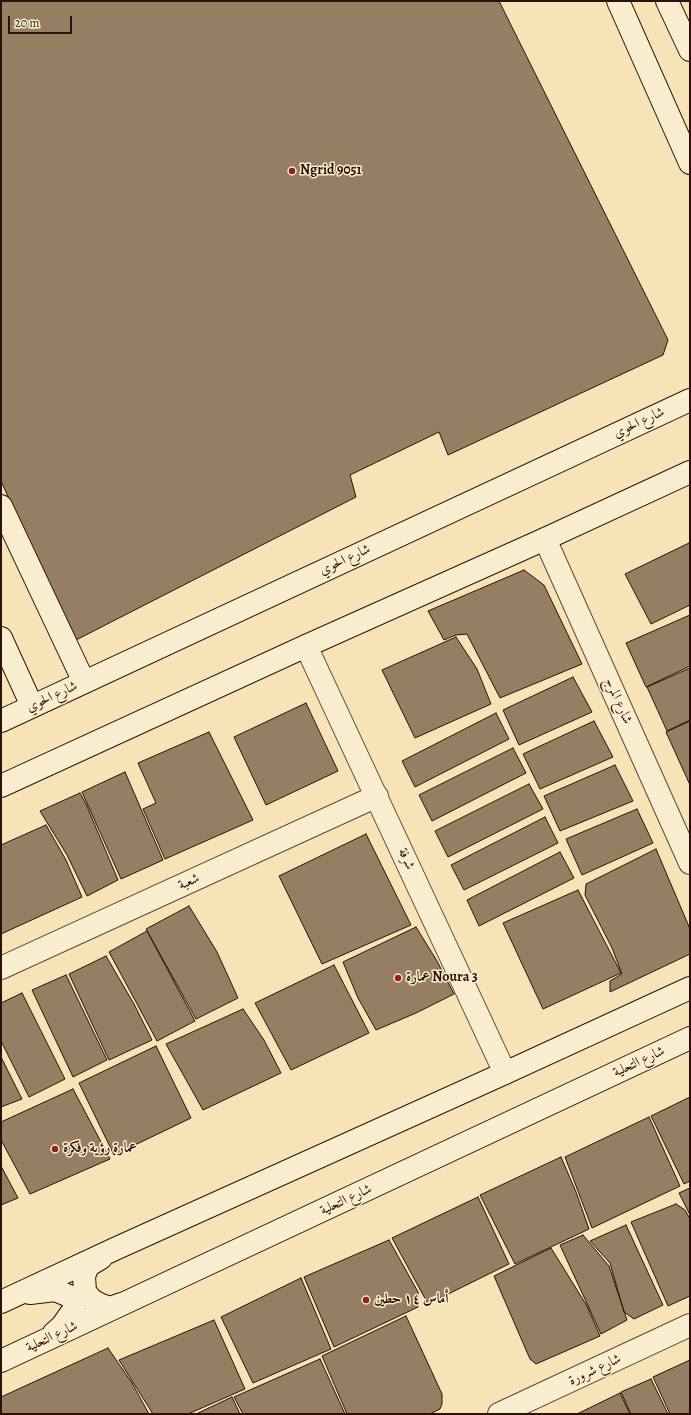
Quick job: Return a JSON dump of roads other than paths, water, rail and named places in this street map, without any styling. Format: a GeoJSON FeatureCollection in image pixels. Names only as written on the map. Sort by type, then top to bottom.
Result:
{"type":"FeatureCollection","features":[{"type":"Feature","properties":{"kind":"street"},"geometry":{"type":"LineString","coordinates":[[618,1],[690,163]]}},
{"type":"Feature","properties":{"kind":"street"},"geometry":{"type":"LineString","coordinates":[[667,1],[690,50]]}},
{"type":"Feature","properties":{"kind":"street","name":"شارع الحوي"},"geometry":{"type":"LineString","coordinates":[[1,721],[690,400]]}},
{"type":"Feature","properties":{"kind":"street"},"geometry":{"type":"LineString","coordinates":[[658,415],[679,412],[690,414]]}},
{"type":"Feature","properties":{"kind":"street"},"geometry":{"type":"LineString","coordinates":[[1,786],[690,472]]}},
{"type":"Feature","properties":{"kind":"street"},"geometry":{"type":"LineString","coordinates":[[1,506],[84,682]]}},
{"type":"Feature","properties":{"kind":"street","name":"شارع المرج"},"geometry":{"type":"LineString","coordinates":[[545,539],[690,863]]}},
{"type":"Feature","properties":{"kind":"street"},"geometry":{"type":"LineString","coordinates":[[1,638],[32,706]]}},
{"type":"Feature","properties":{"kind":"street","name":"شرفة"},"geometry":{"type":"LineString","coordinates":[[306,646],[506,1073]]}},
{"type":"Feature","properties":{"kind":"street","name":"شعبة"},"geometry":{"type":"LineString","coordinates":[[1,968],[377,796]]}},
{"type":"Feature","properties":{"kind":"street"},"geometry":{"type":"LineString","coordinates":[[8,1298],[506,1073],[690,988]]}},
{"type":"Feature","properties":{"kind":"street","name":"شارع التحلية"},"geometry":{"type":"LineString","coordinates":[[1,1361],[690,1038]]}},
{"type":"Feature","properties":{"kind":"street"},"geometry":{"type":"LineString","coordinates":[[117,1248],[88,1266],[84,1276],[85,1292],[92,1300],[110,1308],[141,1296]]}},
{"type":"Feature","properties":{"kind":"street"},"geometry":{"type":"LineString","coordinates":[[8,1298],[55,1290],[69,1296],[74,1300],[74,1309],[62,1326],[40,1343]]}},
{"type":"Feature","properties":{"kind":"street","name":"شارع شرورة"},"geometry":{"type":"LineString","coordinates":[[499,1414],[690,1325]]}},
{"type":"Feature","properties":{"kind":"place","name":"Ngrid 9051"},"geometry":{"type":"Point","coordinates":[292,171]}},
{"type":"Feature","properties":{"kind":"place","name":"عمارة Noura 3"},"geometry":{"type":"Point","coordinates":[398,978]}},
{"type":"Feature","properties":{"kind":"place","name":"عمارة رؤية وفكرة"},"geometry":{"type":"Point","coordinates":[55,1149]}},
{"type":"Feature","properties":{"kind":"place","name":"أماس ١٤ حطين"},"geometry":{"type":"Point","coordinates":[366,1300]}}]}
